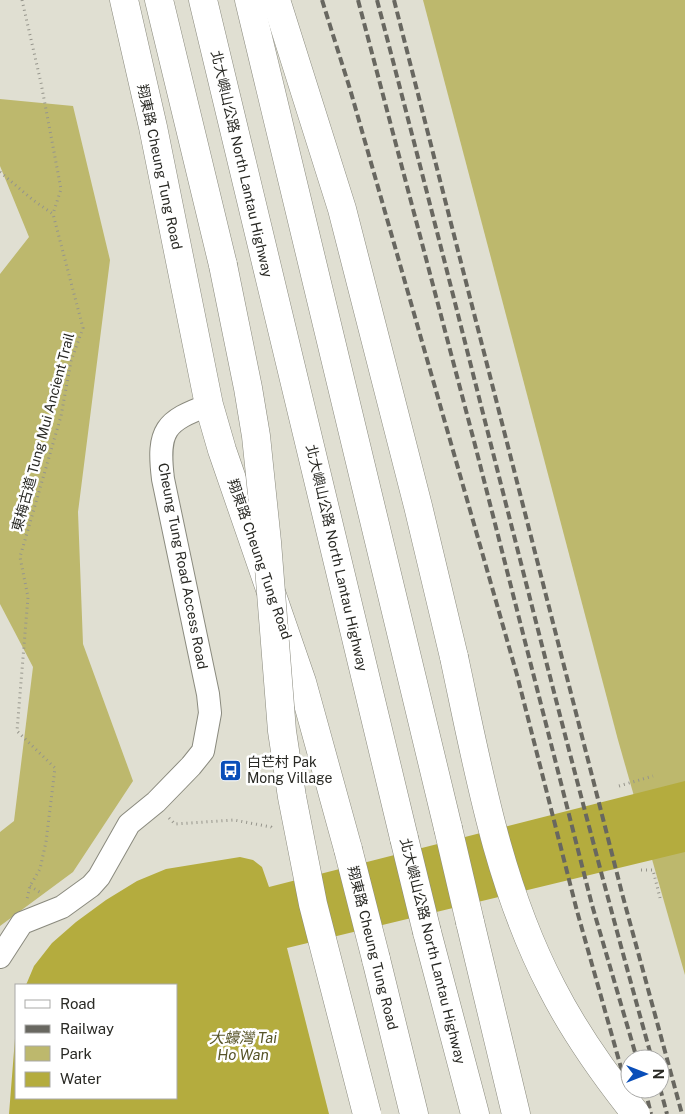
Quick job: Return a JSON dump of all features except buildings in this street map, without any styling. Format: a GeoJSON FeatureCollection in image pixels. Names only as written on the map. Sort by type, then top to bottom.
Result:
{"type":"FeatureCollection","features":[{"type":"Feature","properties":{"kind":"main road","name":"翔東路 Cheung Tung Road"},"geometry":{"type":"LineString","coordinates":[[124,0],[209,405],[222,450],[302,682],[348,849],[414,1114]]}},
{"type":"Feature","properties":{"kind":"main road"},"geometry":{"type":"LineString","coordinates":[[159,0],[223,265],[248,388],[256,436],[281,714],[292,797],[314,904],[367,1114]]}},
{"type":"Feature","properties":{"kind":"main road","name":"北大嶼山公路 North Lantau Highway"},"geometry":{"type":"LineString","coordinates":[[203,0],[404,838],[475,1114]]}},
{"type":"Feature","properties":{"kind":"main road"},"geometry":{"type":"LineString","coordinates":[[249,0],[516,1114]]}},
{"type":"Feature","properties":{"kind":"main road"},"geometry":{"type":"LineString","coordinates":[[276,0],[342,209],[418,506],[489,816],[508,880],[523,924],[551,987],[567,1016],[600,1067],[636,1114]]}},
{"type":"Feature","properties":{"kind":"street","name":"Cheung Tung Road Access Road"},"geometry":{"type":"LineString","coordinates":[[0,957],[22,923],[62,907],[91,886],[99,877],[129,824],[156,802],[203,751],[210,713],[208,694],[163,478],[161,451],[163,438],[168,427],[177,419],[209,405]]}},
{"type":"Feature","properties":{"kind":"path"},"geometry":{"type":"LineString","coordinates":[[0,172],[53,214],[61,189],[41,83],[22,0]]}},
{"type":"Feature","properties":{"kind":"path","name":"東梅古道 Tung Mui Ancient Trail"},"geometry":{"type":"LineString","coordinates":[[30,886],[40,869],[44,851],[55,768],[17,731],[28,597],[20,557],[61,416],[71,361],[83,328],[53,214]]}},
{"type":"Feature","properties":{"kind":"path"},"geometry":{"type":"LineString","coordinates":[[619,786],[653,776]]}},
{"type":"Feature","properties":{"kind":"path"},"geometry":{"type":"LineString","coordinates":[[167,816],[175,824],[234,820],[271,827],[277,832]]}},
{"type":"Feature","properties":{"kind":"path"},"geometry":{"type":"LineString","coordinates":[[641,870],[653,870],[660,898]]}},
{"type":"Feature","properties":{"kind":"green space"},"geometry":{"type":"Polygon","coordinates":[[[423,0],[685,0],[685,975],[618,740],[423,0]]]}},
{"type":"Feature","properties":{"kind":"green space"},"geometry":{"type":"Polygon","coordinates":[[[0,99],[73,106],[110,260],[78,512],[83,644],[133,781],[73,872],[0,926],[0,832],[14,821],[33,667],[0,604],[0,274],[29,237],[0,166],[0,99]]]}},
{"type":"Feature","properties":{"kind":"water","name":"大蠔灣 Tai Ho Wan"},"geometry":{"type":"Polygon","coordinates":[[[685,781],[685,852],[287,948],[329,1114],[9,1114],[15,1039],[15,1099],[178,1099],[178,984],[26,984],[34,966],[52,943],[76,922],[106,900],[137,881],[166,869],[240,857],[253,860],[262,867],[269,887],[685,781]]]}},
{"type":"Feature","properties":{"kind":"railway"},"geometry":{"type":"LineString","coordinates":[[322,0],[350,89],[517,675],[577,911],[634,1114]]}},
{"type":"Feature","properties":{"kind":"railway"},"geometry":{"type":"LineString","coordinates":[[358,0],[474,441],[592,905],[634,1049]]}},
{"type":"Feature","properties":{"kind":"railway"},"geometry":{"type":"LineString","coordinates":[[377,0],[546,663],[649,1049]]}},
{"type":"Feature","properties":{"kind":"railway"},"geometry":{"type":"LineString","coordinates":[[394,0],[623,897],[682,1114]]}},
{"type":"Feature","properties":{"kind":"railway"},"geometry":{"type":"LineString","coordinates":[[647,1099],[651,1114]]}},
{"type":"Feature","properties":{"kind":"railway"},"geometry":{"type":"LineString","coordinates":[[663,1099],[667,1114]]}},
{"type":"Feature","properties":{"kind":"place","name":"白芒村 Pak Mong Village"},"geometry":{"type":"Point","coordinates":[231,770]}}]}
